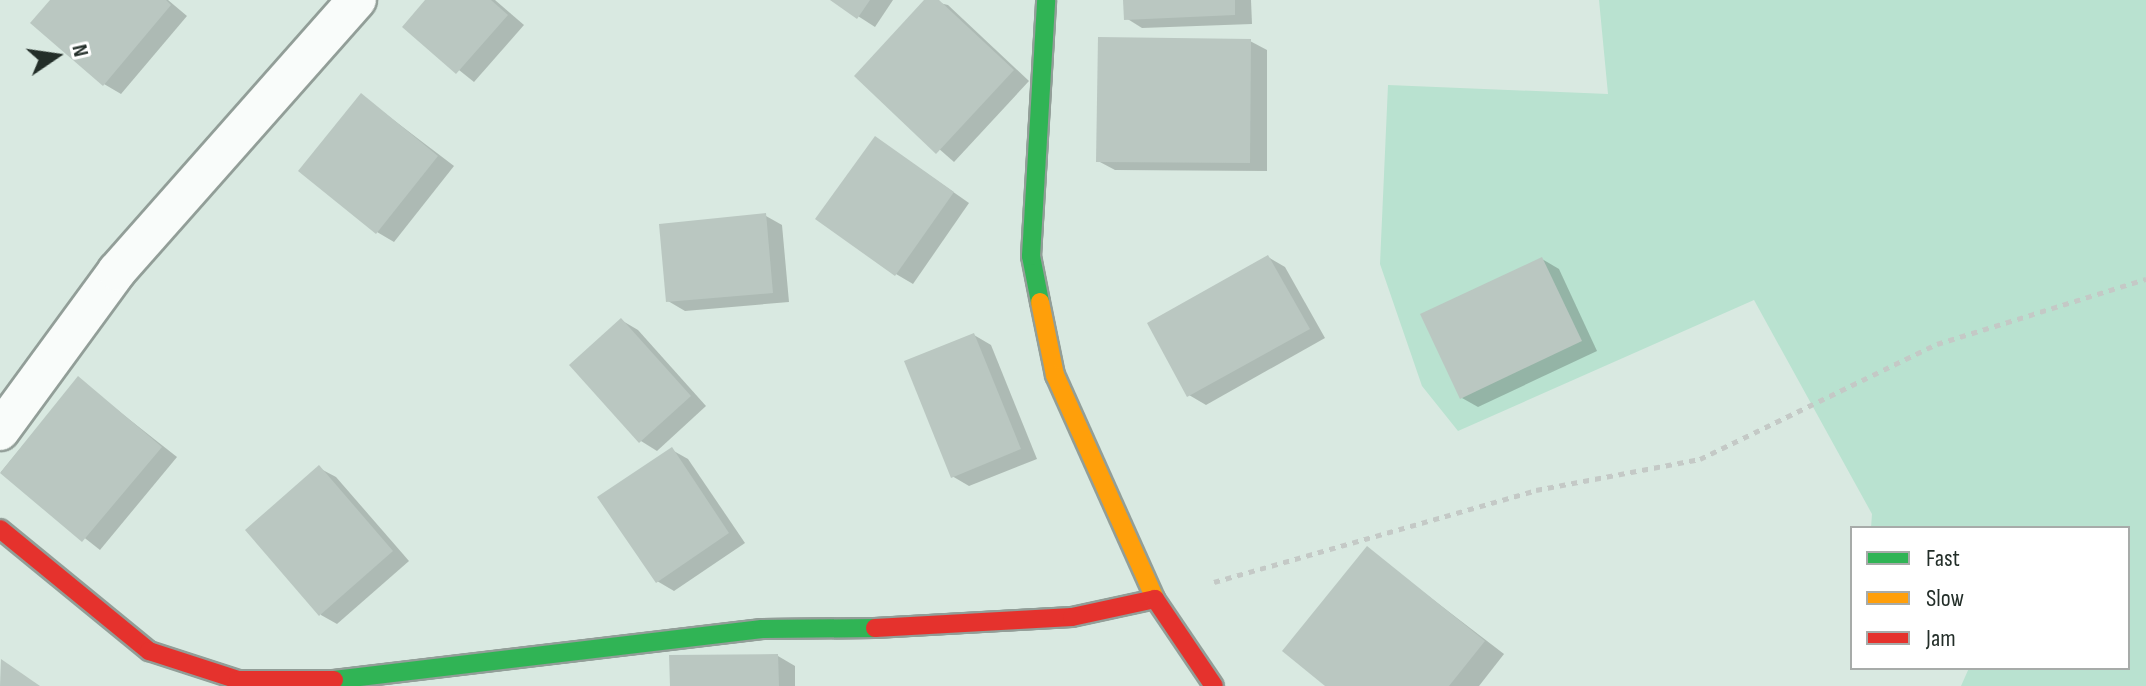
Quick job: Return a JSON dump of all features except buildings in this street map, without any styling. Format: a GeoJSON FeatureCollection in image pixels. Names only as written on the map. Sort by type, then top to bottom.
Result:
{"type":"FeatureCollection","features":[{"type":"Feature","properties":{"kind":"street"},"geometry":{"type":"LineString","coordinates":[[1046,0],[1031,256],[1055,375],[1155,599],[1214,686]]}},
{"type":"Feature","properties":{"kind":"street"},"geometry":{"type":"LineString","coordinates":[[0,529],[149,651],[238,680],[347,680],[762,629],[936,627],[1072,617],[1155,599]]}},
{"type":"Feature","properties":{"kind":"lane"},"geometry":{"type":"LineString","coordinates":[[0,431],[117,271],[357,0]]}},
{"type":"Feature","properties":{"kind":"path"},"geometry":{"type":"LineString","coordinates":[[1155,599],[1536,490],[1700,459],[1937,344],[2146,279]]}},
{"type":"Feature","properties":{"kind":"green space"},"geometry":{"type":"Polygon","coordinates":[[[1599,0],[2146,0],[2146,686],[1961,686],[1968,670],[2130,670],[2130,526],[1871,526],[1872,514],[1754,300],[1458,431],[1422,386],[1380,264],[1388,85],[1608,94],[1599,0]]]}},
{"type":"Feature","properties":{"kind":"traffic: fast"},"geometry":{"type":"LineString","coordinates":[[1040,302],[1031,256],[1046,0]]}},
{"type":"Feature","properties":{"kind":"traffic: fast"},"geometry":{"type":"LineString","coordinates":[[334,680],[762,629],[875,628]]}},
{"type":"Feature","properties":{"kind":"traffic: slow"},"geometry":{"type":"LineString","coordinates":[[1040,302],[1055,375],[1155,599]]}},
{"type":"Feature","properties":{"kind":"traffic: jam"},"geometry":{"type":"LineString","coordinates":[[0,529],[149,651],[238,680],[334,680]]}},
{"type":"Feature","properties":{"kind":"traffic: jam"},"geometry":{"type":"LineString","coordinates":[[875,628],[1072,617],[1155,599],[1214,686]]}}]}
